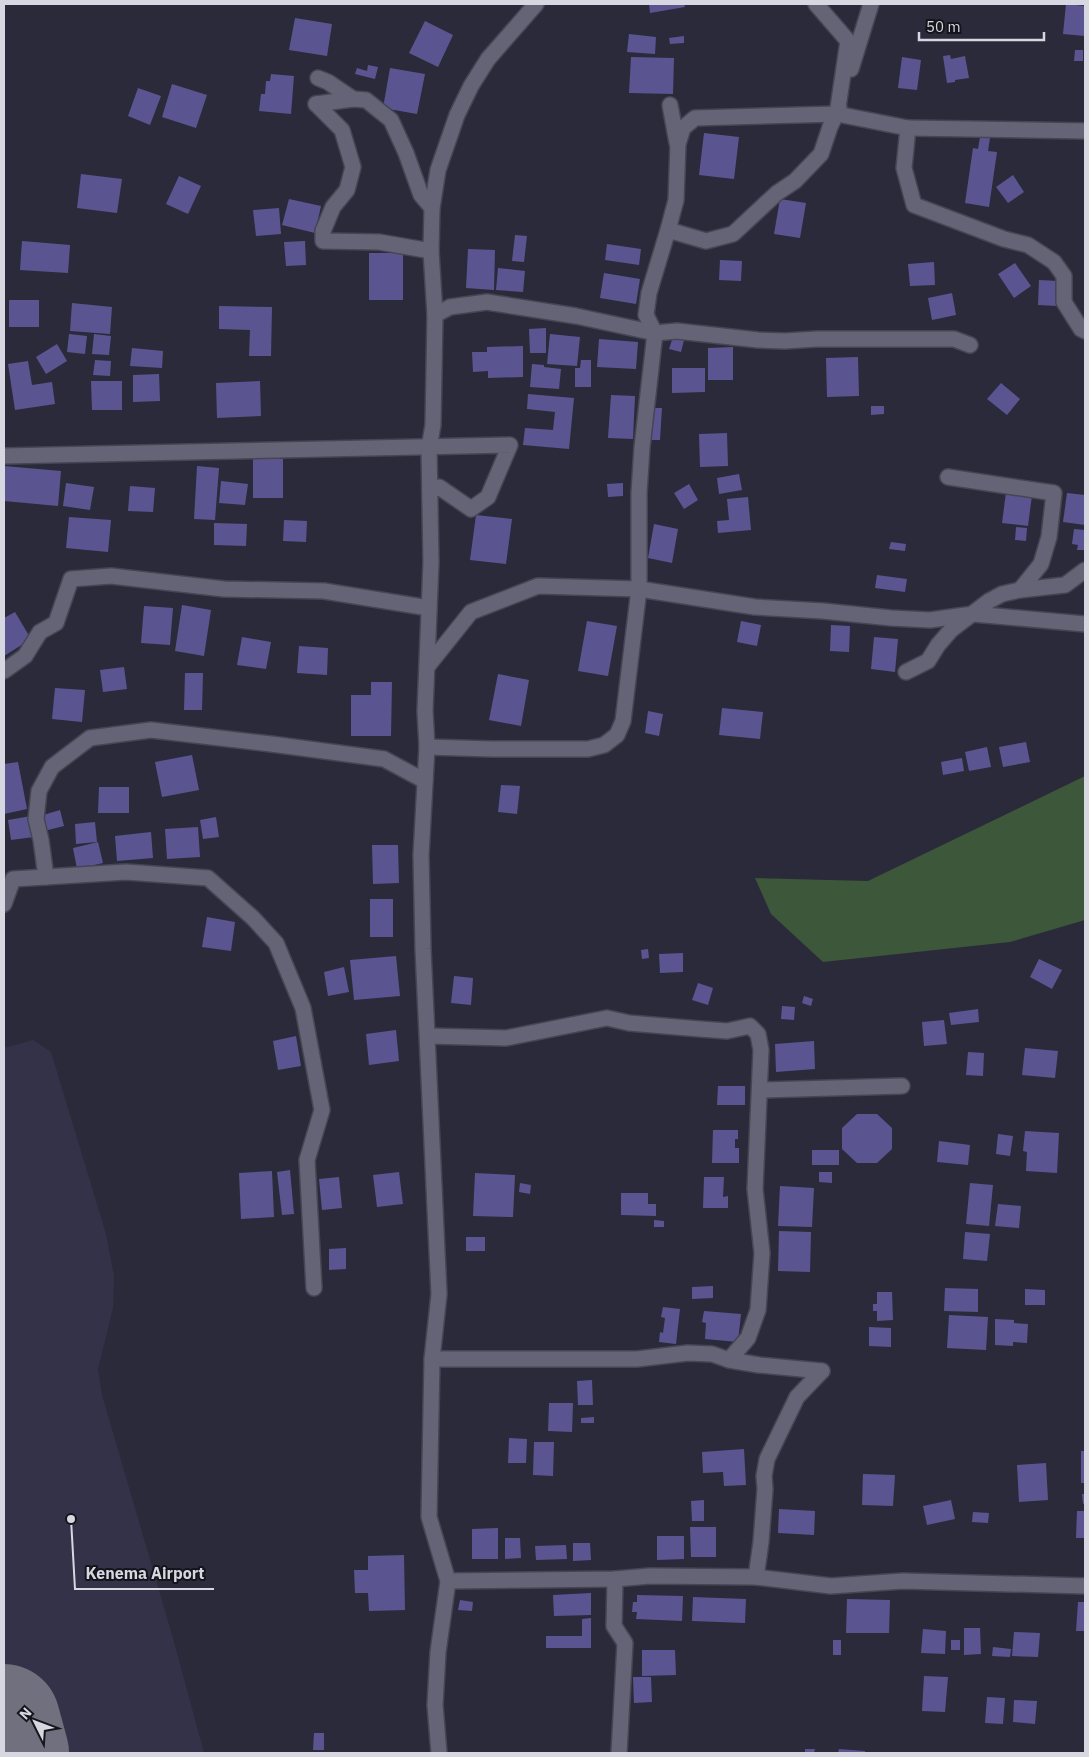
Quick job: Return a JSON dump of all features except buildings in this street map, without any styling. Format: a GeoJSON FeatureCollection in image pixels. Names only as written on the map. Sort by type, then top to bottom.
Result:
{"type":"FeatureCollection","features":[{"type":"Feature","properties":{"kind":"street"},"geometry":{"type":"LineString","coordinates":[[439,1753],[436,1687],[438,1652],[448,1581],[428,1517],[432,1359],[439,1294],[423,949],[421,855],[427,747],[425,711],[431,562],[429,448],[433,425],[435,315],[431,251],[432,208],[438,170],[457,115],[471,86],[488,59],[536,4]]}},
{"type":"Feature","properties":{"kind":"street"},"geometry":{"type":"LineString","coordinates":[[816,4],[848,41],[837,114]]}},
{"type":"Feature","properties":{"kind":"street"},"geometry":{"type":"LineString","coordinates":[[668,230],[706,241],[733,234],[777,192],[794,181],[821,154],[830,126],[837,114],[871,4]]}},
{"type":"Feature","properties":{"kind":"street"},"geometry":{"type":"LineString","coordinates":[[318,78],[328,82],[353,99]]}},
{"type":"Feature","properties":{"kind":"street"},"geometry":{"type":"LineString","coordinates":[[431,251],[379,242],[323,241],[323,231],[333,207],[347,190],[353,166],[342,130],[316,104],[353,99],[366,100],[391,120],[406,153],[421,195],[432,208]]}},
{"type":"Feature","properties":{"kind":"street"},"geometry":{"type":"LineString","coordinates":[[427,747],[588,749],[604,745],[617,734],[623,721],[639,590],[639,493],[642,447],[655,333],[646,314],[648,293],[676,200],[678,144],[670,106]]}},
{"type":"Feature","properties":{"kind":"street"},"geometry":{"type":"LineString","coordinates":[[678,144],[683,128],[695,118],[837,114],[908,128],[1085,131]]}},
{"type":"Feature","properties":{"kind":"street"},"geometry":{"type":"LineString","coordinates":[[908,128],[904,168],[914,205],[1004,239],[1028,245],[1054,262],[1064,276],[1064,302],[1081,330],[1085,331]]}},
{"type":"Feature","properties":{"kind":"street"},"geometry":{"type":"LineString","coordinates":[[435,315],[450,308],[487,302],[576,316],[655,333],[677,331],[758,340],[954,339],[970,345]]}},
{"type":"Feature","properties":{"kind":"street"},"geometry":{"type":"LineString","coordinates":[[4,456],[510,445],[488,497],[472,509],[439,487],[430,491]]}},
{"type":"Feature","properties":{"kind":"street"},"geometry":{"type":"LineString","coordinates":[[948,477],[1054,493],[1050,537],[1041,564],[1020,590]]}},
{"type":"Feature","properties":{"kind":"street"},"geometry":{"type":"LineString","coordinates":[[906,672],[928,661],[938,645],[951,630],[989,601],[1002,594],[1020,590],[1065,585],[1085,570]]}},
{"type":"Feature","properties":{"kind":"street"},"geometry":{"type":"LineString","coordinates":[[4,671],[25,656],[40,632],[56,624],[71,579],[111,576],[224,589],[324,591],[429,608]]}},
{"type":"Feature","properties":{"kind":"street"},"geometry":{"type":"LineString","coordinates":[[427,667],[471,612],[538,586],[639,590],[756,607],[891,618],[930,620],[973,614],[1085,624]]}},
{"type":"Feature","properties":{"kind":"street"},"geometry":{"type":"LineString","coordinates":[[46,877],[36,820],[39,791],[52,767],[90,738],[150,730],[272,744],[384,759],[425,781]]}},
{"type":"Feature","properties":{"kind":"street"},"geometry":{"type":"LineString","coordinates":[[4,904],[13,879],[126,872],[208,878],[253,918],[276,943],[303,1008],[322,1110],[307,1160],[314,1288]]}},
{"type":"Feature","properties":{"kind":"street"},"geometry":{"type":"LineString","coordinates":[[428,1036],[506,1038],[607,1018],[629,1023],[709,1030],[727,1031],[750,1026],[758,1034],[761,1050],[755,1189],[762,1253],[758,1310],[748,1338],[729,1360]]}},
{"type":"Feature","properties":{"kind":"street"},"geometry":{"type":"LineString","coordinates":[[760,1090],[902,1086]]}},
{"type":"Feature","properties":{"kind":"street"},"geometry":{"type":"LineString","coordinates":[[432,1359],[637,1359],[688,1354],[712,1354],[729,1360],[822,1371],[798,1397],[768,1459],[764,1476],[765,1489],[761,1542],[756,1577]]}},
{"type":"Feature","properties":{"kind":"street"},"geometry":{"type":"LineString","coordinates":[[448,1581],[615,1579],[650,1576],[756,1577],[831,1586],[913,1581],[1085,1586]]}},
{"type":"Feature","properties":{"kind":"street"},"geometry":{"type":"LineString","coordinates":[[615,1579],[614,1626],[625,1643],[619,1753]]}},
{"type":"Feature","properties":{"kind":"shaded area"},"geometry":{"type":"Polygon","coordinates":[[[33,1040],[51,1052],[106,1234],[114,1276],[113,1308],[98,1369],[102,1395],[174,1642],[204,1753],[4,1753],[4,1048],[33,1040]]]}},
{"type":"Feature","properties":{"kind":"green space"},"geometry":{"type":"Polygon","coordinates":[[[1085,776],[1085,920],[1010,942],[823,962],[771,914],[755,878],[868,881],[1085,776]]]}},
{"type":"Feature","properties":{"kind":"runway"},"geometry":{"type":"LineString","coordinates":[[4,1720],[13,1753]]}},
{"type":"Feature","properties":{"kind":"place","name":"Kenema Airport"},"geometry":{"type":"Point","coordinates":[71,1519]}}]}
